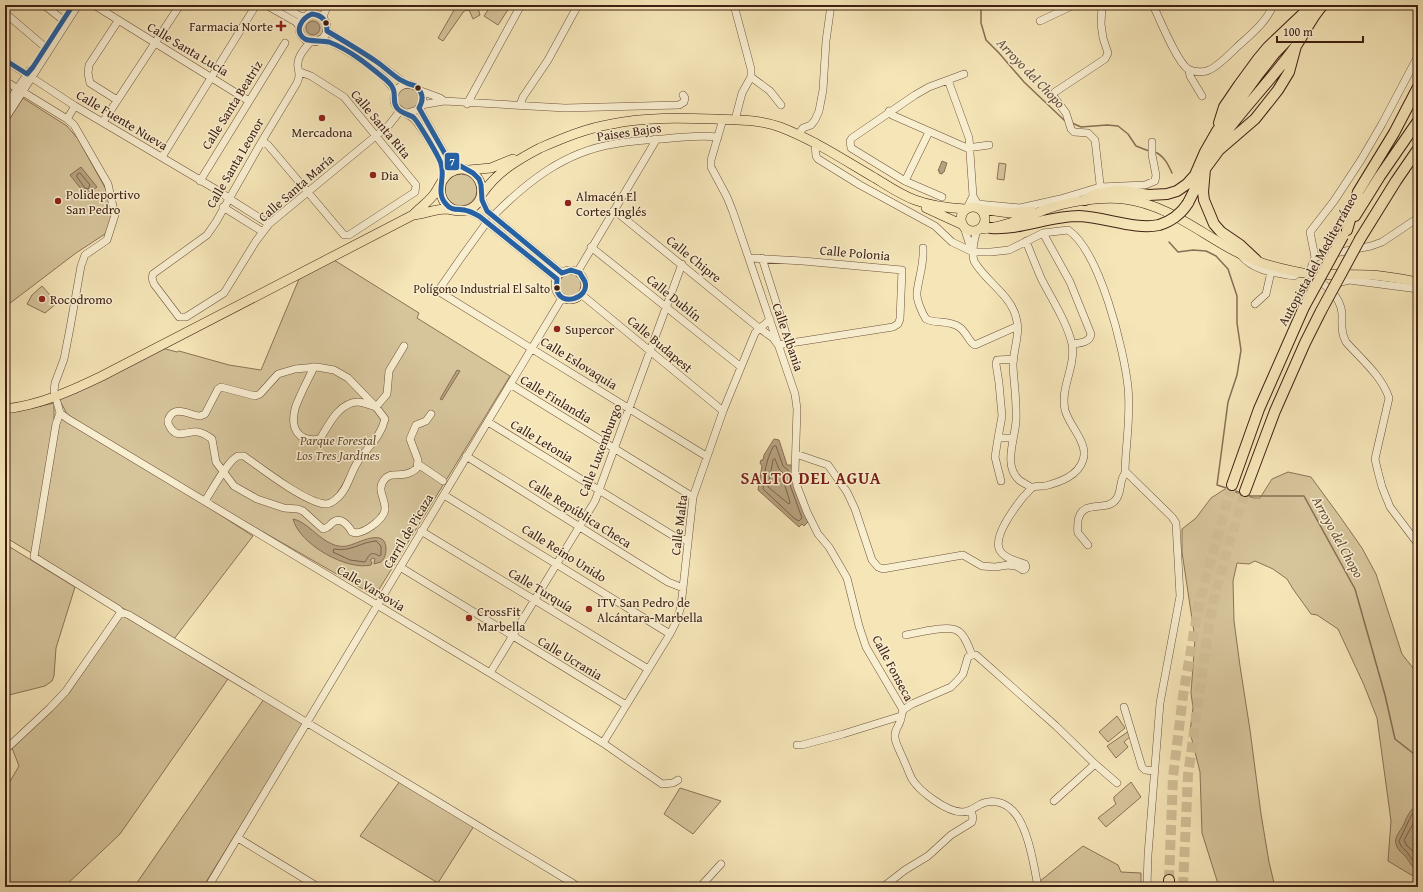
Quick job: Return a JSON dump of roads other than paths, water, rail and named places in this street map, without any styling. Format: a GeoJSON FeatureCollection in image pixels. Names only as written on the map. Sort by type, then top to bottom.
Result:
{"type":"FeatureCollection","features":[{"type":"Feature","properties":{"kind":"highway"},"geometry":{"type":"LineString","coordinates":[[983,229],[1000,229],[1031,224],[1054,218],[1080,216],[1146,227],[1159,225],[1175,218],[1188,203],[1205,169],[1209,156],[1221,131],[1224,107],[1251,68],[1268,47],[1313,5]]}},
{"type":"Feature","properties":{"kind":"highway"},"geometry":{"type":"LineString","coordinates":[[1085,200],[1101,190],[1158,195],[1171,193],[1182,188],[1195,175],[1205,152],[1221,131],[1257,76],[1316,5]]}},
{"type":"Feature","properties":{"kind":"highway"},"geometry":{"type":"LineString","coordinates":[[1221,131],[1245,110],[1296,46],[1323,5]]}},
{"type":"Feature","properties":{"kind":"highway"},"geometry":{"type":"LineString","coordinates":[[1251,68],[1290,36],[1303,13]]}},
{"type":"Feature","properties":{"kind":"highway"},"geometry":{"type":"LineString","coordinates":[[1256,260],[1240,245],[1221,232],[1214,224],[1202,192],[1205,169],[1227,142],[1255,119],[1278,90],[1289,72],[1296,46]]}},
{"type":"Feature","properties":{"kind":"highway"},"geometry":{"type":"LineString","coordinates":[[1227,142],[1232,133],[1249,119],[1291,64]]}},
{"type":"Feature","properties":{"kind":"highway"},"geometry":{"type":"LineString","coordinates":[[1345,233],[1358,192],[1394,133],[1418,87]]}},
{"type":"Feature","properties":{"kind":"highway","name":"Autopista del Mediterráneo"},"geometry":{"type":"LineString","coordinates":[[1232,485],[1259,410],[1304,307],[1345,233],[1380,176],[1418,121]]}},
{"type":"Feature","properties":{"kind":"highway"},"geometry":{"type":"LineString","coordinates":[[1221,131],[1241,126]]}},
{"type":"Feature","properties":{"kind":"highway","name":"Autopista del Mediterráneo"},"geometry":{"type":"LineString","coordinates":[[1245,491],[1275,411],[1321,311],[1360,239],[1396,181],[1418,150]]}},
{"type":"Feature","properties":{"kind":"main road"},"geometry":{"type":"LineString","coordinates":[[5,409],[56,397],[102,376],[413,215],[444,209],[467,210],[475,206],[494,178],[519,159],[557,141],[590,129],[611,124],[662,119],[723,119],[768,123],[799,134],[815,142],[900,193],[915,200],[940,207],[966,209],[973,206],[1010,213],[1045,210]]}},
{"type":"Feature","properties":{"kind":"main road"},"geometry":{"type":"LineString","coordinates":[[413,215],[431,198],[452,171],[490,168],[512,159],[519,159]]}},
{"type":"Feature","properties":{"kind":"main road"},"geometry":{"type":"LineString","coordinates":[[467,170],[476,175],[481,182],[481,196]]}},
{"type":"Feature","properties":{"kind":"main road"},"geometry":{"type":"LineString","coordinates":[[442,183],[442,198],[446,205],[454,210]]}},
{"type":"Feature","properties":{"kind":"main road"},"geometry":{"type":"LineString","coordinates":[[915,200],[926,208],[969,230],[983,229],[1045,210],[1085,200],[1096,198],[1123,199],[1155,206],[1171,213],[1240,254],[1256,260],[1305,273],[1371,275],[1418,282]]}},
{"type":"Feature","properties":{"kind":"main road"},"geometry":{"type":"LineString","coordinates":[[979,207],[984,214],[985,223],[983,229]]}},
{"type":"Feature","properties":{"kind":"main road"},"geometry":{"type":"LineString","coordinates":[[963,226],[961,217],[966,209]]}},
{"type":"Feature","properties":{"kind":"street"},"geometry":{"type":"LineString","coordinates":[[44,5],[63,20]]}},
{"type":"Feature","properties":{"kind":"street"},"geometry":{"type":"LineString","coordinates":[[29,75],[73,5]]}},
{"type":"Feature","properties":{"kind":"street"},"geometry":{"type":"LineString","coordinates":[[5,119],[29,75],[78,5]]}},
{"type":"Feature","properties":{"kind":"street","name":"Calle Santa Lucía"},"geometry":{"type":"LineString","coordinates":[[94,5],[249,100]]}},
{"type":"Feature","properties":{"kind":"street"},"geometry":{"type":"LineString","coordinates":[[103,122],[180,5]]}},
{"type":"Feature","properties":{"kind":"street"},"geometry":{"type":"LineString","coordinates":[[162,157],[256,5]]}},
{"type":"Feature","properties":{"kind":"street"},"geometry":{"type":"LineString","coordinates":[[266,5],[296,22],[299,26]]}},
{"type":"Feature","properties":{"kind":"street"},"geometry":{"type":"LineString","coordinates":[[281,5],[300,16],[315,14],[324,19]]}},
{"type":"Feature","properties":{"kind":"street"},"geometry":{"type":"LineString","coordinates":[[317,5],[301,21],[299,31],[302,37],[311,42],[321,39],[332,43],[370,66],[385,78],[395,92],[394,103],[418,123],[441,162],[443,171],[442,183]]}},
{"type":"Feature","properties":{"kind":"street"},"geometry":{"type":"LineString","coordinates":[[321,39],[326,31],[327,25],[324,19],[324,14],[328,5]]}},
{"type":"Feature","properties":{"kind":"street"},"geometry":{"type":"LineString","coordinates":[[467,104],[521,5]]}},
{"type":"Feature","properties":{"kind":"street"},"geometry":{"type":"LineString","coordinates":[[520,105],[523,97],[548,60],[578,5]]}},
{"type":"Feature","properties":{"kind":"street"},"geometry":{"type":"LineString","coordinates":[[734,5],[751,69],[751,77],[742,93],[735,120]]}},
{"type":"Feature","properties":{"kind":"street"},"geometry":{"type":"LineString","coordinates":[[799,134],[803,128],[811,125],[819,111],[823,90],[826,41],[832,5]]}},
{"type":"Feature","properties":{"kind":"street"},"geometry":{"type":"LineString","coordinates":[[1040,20],[1074,5]]}},
{"type":"Feature","properties":{"kind":"street"},"geometry":{"type":"LineString","coordinates":[[1101,190],[1095,140],[1088,133],[1074,132],[1071,130],[1068,121],[1053,96],[1055,92],[1105,59],[1108,55],[1101,24],[1102,5]]}},
{"type":"Feature","properties":{"kind":"street"},"geometry":{"type":"LineString","coordinates":[[1153,5],[1171,44],[1184,65],[1189,70],[1199,72],[1209,70],[1239,46],[1262,23],[1273,5]]}},
{"type":"Feature","properties":{"kind":"street"},"geometry":{"type":"LineString","coordinates":[[5,13],[46,47]]}},
{"type":"Feature","properties":{"kind":"street"},"geometry":{"type":"LineString","coordinates":[[117,100],[90,84],[88,73],[89,65],[118,21]]}},
{"type":"Feature","properties":{"kind":"street"},"geometry":{"type":"LineString","coordinates":[[326,31],[365,54],[406,84],[416,86],[421,92],[423,98],[420,106],[414,112],[404,112]]}},
{"type":"Feature","properties":{"kind":"street","name":"Calle Santa Leonor"},"geometry":{"type":"LineString","coordinates":[[152,278],[153,274],[207,235],[298,82],[300,72],[298,67],[299,60],[304,49],[311,42]]}},
{"type":"Feature","properties":{"kind":"street","name":"Calle Santa Beatriz"},"geometry":{"type":"LineString","coordinates":[[200,181],[285,43]]}},
{"type":"Feature","properties":{"kind":"street"},"geometry":{"type":"LineString","coordinates":[[1240,254],[1246,262],[1262,270],[1294,276],[1305,273],[1315,257],[1310,232],[1334,201],[1361,160],[1418,56]]}},
{"type":"Feature","properties":{"kind":"street","name":"Calle Fuente Nueva"},"geometry":{"type":"LineString","coordinates":[[5,60],[75,106],[222,193],[269,224]]}},
{"type":"Feature","properties":{"kind":"street"},"geometry":{"type":"LineString","coordinates":[[1189,70],[1190,76],[1202,96]]}},
{"type":"Feature","properties":{"kind":"street","name":"Calle Santa Rita"},"geometry":{"type":"LineString","coordinates":[[300,72],[311,76],[344,97],[417,187],[414,194],[349,235],[342,234],[307,192]]}},
{"type":"Feature","properties":{"kind":"street"},"geometry":{"type":"LineString","coordinates":[[942,197],[905,181],[851,148],[850,144],[852,138],[889,111],[929,87],[964,74]]}},
{"type":"Feature","properties":{"kind":"street"},"geometry":{"type":"LineString","coordinates":[[751,77],[770,91],[781,105]]}},
{"type":"Feature","properties":{"kind":"street"},"geometry":{"type":"LineString","coordinates":[[948,80],[969,138],[973,196],[979,207],[1020,208],[1101,190],[1146,186],[1155,181],[1156,175],[1152,149]]}},
{"type":"Feature","properties":{"kind":"street","name":"Calle Fuente Nueva"},"geometry":{"type":"LineString","coordinates":[[5,81],[67,119]]}},
{"type":"Feature","properties":{"kind":"street"},"geometry":{"type":"LineString","coordinates":[[395,92],[406,84]]}},
{"type":"Feature","properties":{"kind":"street"},"geometry":{"type":"LineString","coordinates":[[5,107],[20,90]]}},
{"type":"Feature","properties":{"kind":"street"},"geometry":{"type":"LineString","coordinates":[[421,92],[440,98],[444,101]]}},
{"type":"Feature","properties":{"kind":"street"},"geometry":{"type":"LineString","coordinates":[[420,106],[444,101],[467,104],[565,108],[679,105],[684,102],[685,98],[683,95]]}},
{"type":"Feature","properties":{"kind":"street"},"geometry":{"type":"LineString","coordinates":[[54,391],[64,359],[81,266],[85,255],[107,240],[115,215],[108,184],[74,126],[67,119],[75,106]]}},
{"type":"Feature","properties":{"kind":"street"},"geometry":{"type":"LineString","coordinates":[[420,106],[448,159],[455,165],[467,170]]}},
{"type":"Feature","properties":{"kind":"street"},"geometry":{"type":"LineString","coordinates":[[889,111],[892,115],[967,148],[990,146]]}},
{"type":"Feature","properties":{"kind":"street","name":"Calle Santa María"},"geometry":{"type":"LineString","coordinates":[[152,278],[165,299],[179,317],[186,317],[224,293],[256,241],[269,224],[404,112]]}},
{"type":"Feature","properties":{"kind":"street","name":"Calle Albania"},"geometry":{"type":"LineString","coordinates":[[723,119],[711,160],[711,167],[727,197],[795,394],[797,409],[795,472],[797,486],[807,512],[818,534],[829,547],[838,562]]}},
{"type":"Feature","properties":{"kind":"street"},"geometry":{"type":"LineString","coordinates":[[905,181],[929,132]]}},
{"type":"Feature","properties":{"kind":"street","name":"Paises Bajos"},"geometry":{"type":"LineString","coordinates":[[493,216],[534,178],[569,158],[597,148],[613,144],[655,139],[705,136],[718,137]]}},
{"type":"Feature","properties":{"kind":"street"},"geometry":{"type":"LineString","coordinates":[[578,271],[655,142],[655,139]]}},
{"type":"Feature","properties":{"kind":"street"},"geometry":{"type":"LineString","coordinates":[[262,141],[307,192]]}},
{"type":"Feature","properties":{"kind":"street"},"geometry":{"type":"LineString","coordinates":[[815,142],[816,156],[818,159],[860,185],[935,226],[952,242],[973,252],[999,252],[1009,250],[1044,233],[1068,230],[1072,233],[1085,251],[1101,279],[1121,351],[1128,386],[1129,414],[1125,470],[1172,517],[1176,523],[1180,596],[1160,703],[1148,855],[1147,887]]}},
{"type":"Feature","properties":{"kind":"street"},"geometry":{"type":"LineString","coordinates":[[481,196],[484,208],[562,273]]}},
{"type":"Feature","properties":{"kind":"street"},"geometry":{"type":"LineString","coordinates":[[966,209],[973,196]]}},
{"type":"Feature","properties":{"kind":"street"},"geometry":{"type":"LineString","coordinates":[[224,207],[263,232]]}},
{"type":"Feature","properties":{"kind":"street"},"geometry":{"type":"LineString","coordinates":[[467,210],[488,222],[557,280]]}},
{"type":"Feature","properties":{"kind":"street","name":"Calle Chipre"},"geometry":{"type":"LineString","coordinates":[[614,210],[759,328]]}},
{"type":"Feature","properties":{"kind":"street"},"geometry":{"type":"LineString","coordinates":[[1315,257],[1371,246],[1382,242],[1418,218]]}},
{"type":"Feature","properties":{"kind":"street","name":"Calle Eslovaquia"},"geometry":{"type":"LineString","coordinates":[[488,222],[438,291],[706,456]]}},
{"type":"Feature","properties":{"kind":"street"},"geometry":{"type":"LineString","coordinates":[[963,226],[973,252]]}},
{"type":"Feature","properties":{"kind":"street"},"geometry":{"type":"LineString","coordinates":[[983,229],[974,240],[973,257],[976,265],[1011,306],[1016,316],[1018,326],[1018,337],[1014,359],[1016,423],[1011,456],[1013,470],[1020,480],[1032,488]]}},
{"type":"Feature","properties":{"kind":"street"},"geometry":{"type":"LineString","coordinates":[[1044,233],[1070,282],[1091,334],[1088,341],[1072,344]]}},
{"type":"Feature","properties":{"kind":"street"},"geometry":{"type":"LineString","coordinates":[[796,454],[828,465],[838,478],[855,509],[872,560],[878,567],[883,569],[963,555],[982,566],[995,567],[1008,565],[1016,566],[1023,570],[1025,569],[1025,564],[1007,558],[1000,552],[999,549],[1000,536],[1012,511],[1032,488],[1070,477],[1080,467],[1084,459],[1083,446],[1067,416],[1064,402],[1066,381],[1071,366],[1072,344],[1063,321],[1041,277],[1026,242]]}},
{"type":"Feature","properties":{"kind":"street","name":"Calle Dublín"},"geometry":{"type":"LineString","coordinates":[[591,247],[741,367]]}},
{"type":"Feature","properties":{"kind":"street"},"geometry":{"type":"LineString","coordinates":[[923,248],[923,267],[917,292],[919,303],[926,318],[960,327],[969,336],[971,343],[975,345],[1018,326]]}},
{"type":"Feature","properties":{"kind":"street","name":"Calle Polonia"},"geometry":{"type":"LineString","coordinates":[[749,258],[803,261],[902,270],[900,319],[898,324],[893,327],[778,345]]}},
{"type":"Feature","properties":{"kind":"street"},"geometry":{"type":"LineString","coordinates":[[762,258],[789,343]]}},
{"type":"Feature","properties":{"kind":"street","name":"Calle Luxemburgo"},"geometry":{"type":"LineString","coordinates":[[490,673],[595,501],[682,264]]}},
{"type":"Feature","properties":{"kind":"street"},"geometry":{"type":"LineString","coordinates":[[567,270],[578,271],[585,283],[585,290],[582,295],[571,300],[562,298],[556,292],[555,285],[557,280],[562,273],[567,270]]}},
{"type":"Feature","properties":{"kind":"street"},"geometry":{"type":"LineString","coordinates":[[1255,304],[1266,294],[1272,272]]}},
{"type":"Feature","properties":{"kind":"street"},"geometry":{"type":"LineString","coordinates":[[1305,273],[1326,285],[1334,294],[1342,312],[1343,337],[1387,391],[1389,398],[1375,459],[1382,487],[1390,507],[1418,544]]}},
{"type":"Feature","properties":{"kind":"street"},"geometry":{"type":"LineString","coordinates":[[1329,288],[1348,280],[1418,289]]}},
{"type":"Feature","properties":{"kind":"street","name":"Calle Budapest"},"geometry":{"type":"LineString","coordinates":[[582,295],[723,412]]}},
{"type":"Feature","properties":{"kind":"street","name":"Carril de Picaza"},"geometry":{"type":"LineString","coordinates":[[208,887],[562,298]]}},
{"type":"Feature","properties":{"kind":"street"},"geometry":{"type":"LineString","coordinates":[[770,319],[759,328],[773,338],[778,345]]}},
{"type":"Feature","properties":{"kind":"street","name":"Calle Malta"},"geometry":{"type":"LineString","coordinates":[[603,742],[670,634],[677,620],[684,588],[693,497],[706,456],[723,412],[755,333],[759,328]]}},
{"type":"Feature","properties":{"kind":"street"},"geometry":{"type":"LineString","coordinates":[[376,407],[387,394],[389,371],[404,346]]}},
{"type":"Feature","properties":{"kind":"street"},"geometry":{"type":"LineString","coordinates":[[1001,482],[996,457],[1002,416],[996,364],[997,360],[1014,359]]}},
{"type":"Feature","properties":{"kind":"street"},"geometry":{"type":"LineString","coordinates":[[314,367],[295,409],[294,422],[296,432],[302,438],[312,440],[320,439],[331,421],[347,406],[358,402],[376,407]]}},
{"type":"Feature","properties":{"kind":"street"},"geometry":{"type":"LineString","coordinates":[[205,501],[223,472],[232,460],[238,456],[244,456],[283,484],[300,494],[323,504],[328,504],[338,498],[357,463],[376,439],[385,419],[376,407],[348,378],[334,370],[314,367],[295,369],[278,374],[260,394],[255,396],[222,387],[218,389],[205,414],[200,416],[181,410],[170,416],[168,419],[169,426],[172,430],[181,434],[192,431],[198,432],[206,434],[212,439],[216,462],[223,472],[234,486],[257,499],[284,508],[303,511],[323,529],[340,520],[348,524],[352,532],[356,534],[368,529],[379,520],[384,512],[385,506],[380,488],[383,481],[393,474],[405,474],[417,468],[418,460],[410,439],[416,425],[426,421],[431,414]]}},
{"type":"Feature","properties":{"kind":"street","name":"Calle Finlandia"},"geometry":{"type":"LineString","coordinates":[[510,384],[693,497]]}},
{"type":"Feature","properties":{"kind":"street"},"geometry":{"type":"LineString","coordinates":[[56,402],[60,413],[54,434],[34,557],[121,612],[129,615],[579,887]]}},
{"type":"Feature","properties":{"kind":"street","name":"Calle Varsovia"},"geometry":{"type":"LineString","coordinates":[[60,413],[603,742],[662,784],[673,783],[678,780]]}},
{"type":"Feature","properties":{"kind":"street","name":"Calle Letonia"},"geometry":{"type":"LineString","coordinates":[[488,422],[677,538],[688,540]]}},
{"type":"Feature","properties":{"kind":"street"},"geometry":{"type":"LineString","coordinates":[[998,438],[1013,438]]}},
{"type":"Feature","properties":{"kind":"street","name":"Calle República Checa"},"geometry":{"type":"LineString","coordinates":[[466,456],[668,582],[684,588]]}},
{"type":"Feature","properties":{"kind":"street"},"geometry":{"type":"LineString","coordinates":[[418,464],[443,481]]}},
{"type":"Feature","properties":{"kind":"street"},"geometry":{"type":"LineString","coordinates":[[1088,545],[1078,534],[1079,518],[1081,513],[1089,507],[1109,505],[1114,502],[1119,494],[1122,475],[1126,472]]}},
{"type":"Feature","properties":{"kind":"street","name":"Calle Reino Unido"},"geometry":{"type":"LineString","coordinates":[[444,495],[557,563],[670,634]]}},
{"type":"Feature","properties":{"kind":"street","name":"Calle Turquía"},"geometry":{"type":"LineString","coordinates":[[421,531],[648,670]]}},
{"type":"Feature","properties":{"kind":"street","name":"Calle Fonseca"},"geometry":{"type":"LineString","coordinates":[[838,562],[847,578],[866,647],[902,713],[895,736],[911,778],[915,784],[932,798],[954,811],[962,812],[970,810],[982,803],[995,801],[1012,809],[1022,825],[1032,857],[1038,887]]}},
{"type":"Feature","properties":{"kind":"street","name":"Calle Ucrania"},"geometry":{"type":"LineString","coordinates":[[400,567],[626,706]]}},
{"type":"Feature","properties":{"kind":"street"},"geometry":{"type":"LineString","coordinates":[[5,750],[66,691],[121,612]]}},
{"type":"Feature","properties":{"kind":"street"},"geometry":{"type":"LineString","coordinates":[[906,635],[943,628],[955,629],[962,635],[972,655]]}},
{"type":"Feature","properties":{"kind":"street"},"geometry":{"type":"LineString","coordinates":[[797,745],[843,734],[902,713],[912,704],[950,687],[963,674],[967,659],[972,655]]}},
{"type":"Feature","properties":{"kind":"street"},"geometry":{"type":"LineString","coordinates":[[972,655],[976,655],[982,660],[1117,783]]}},
{"type":"Feature","properties":{"kind":"street"},"geometry":{"type":"LineString","coordinates":[[1124,707],[1142,766],[1145,770],[1154,771]]}},
{"type":"Feature","properties":{"kind":"street"},"geometry":{"type":"LineString","coordinates":[[1054,801],[1073,786],[1095,764]]}},
{"type":"Feature","properties":{"kind":"street"},"geometry":{"type":"LineString","coordinates":[[883,887],[905,870],[928,856],[951,835],[972,822],[973,817],[970,810]]}},
{"type":"Feature","properties":{"kind":"street"},"geometry":{"type":"LineString","coordinates":[[238,838],[318,887]]}},
{"type":"Feature","properties":{"kind":"street"},"geometry":{"type":"LineString","coordinates":[[700,887],[721,864]]}},
{"type":"Feature","properties":{"kind":"water"},"geometry":{"type":"Polygon","coordinates":[[[313,21],[318,23],[320,28],[318,33],[313,35],[308,33],[306,28],[308,23],[313,21]]]}},
{"type":"Feature","properties":{"kind":"water"},"geometry":{"type":"Polygon","coordinates":[[[942,161],[947,163],[942,174],[938,171],[942,161]]]}},
{"type":"Feature","properties":{"kind":"water"},"geometry":{"type":"Polygon","coordinates":[[[81,167],[97,187],[86,195],[70,175],[81,167]]]}},
{"type":"Feature","properties":{"kind":"water"},"geometry":{"type":"Polygon","coordinates":[[[457,370],[460,371],[442,400],[440,399],[457,370]]]}},
{"type":"Feature","properties":{"kind":"water"},"geometry":{"type":"Polygon","coordinates":[[[774,439],[779,440],[787,465],[791,465],[794,484],[808,522],[804,526],[802,524],[799,527],[758,490],[762,466],[760,463],[774,439]]]}},
{"type":"Feature","properties":{"kind":"water"},"geometry":{"type":"Polygon","coordinates":[[[293,519],[298,520],[308,526],[327,542],[337,546],[347,546],[370,538],[381,539],[386,548],[384,557],[381,562],[374,564],[375,559],[373,558],[370,560],[372,562],[371,565],[361,566],[337,560],[325,554],[304,538],[293,519]]]}},
{"type":"Feature","properties":{"kind":"water"},"geometry":{"type":"Polygon","coordinates":[[[1418,804],[1418,871],[1400,851],[1396,840],[1408,816],[1418,804]]]}},
{"type":"Feature","properties":{"kind":"waterway","name":"Arroyo del Chopo"},"geometry":{"type":"LineString","coordinates":[[981,5],[981,23],[986,40],[1024,82],[1066,121]]}},
{"type":"Feature","properties":{"kind":"waterway","name":"Arroyo del Chopo"},"geometry":{"type":"LineString","coordinates":[[1072,123],[1081,127],[1107,125],[1118,126],[1128,134],[1136,146],[1149,151]]}},
{"type":"Feature","properties":{"kind":"waterway","name":"Arroyo del Chopo"},"geometry":{"type":"LineString","coordinates":[[1155,152],[1163,158],[1172,173]]}},
{"type":"Feature","properties":{"kind":"waterway","name":"Arroyo del Chopo"},"geometry":{"type":"LineString","coordinates":[[1169,242],[1178,252],[1193,250],[1206,251],[1216,256],[1228,269],[1237,296],[1237,323],[1241,350],[1237,375],[1228,402],[1217,485],[1242,493]]}},
{"type":"Feature","properties":{"kind":"waterway","name":"Arroyo del Chopo"},"geometry":{"type":"LineString","coordinates":[[1247,495],[1304,496],[1355,589],[1385,695],[1395,739],[1418,757]]}},
{"type":"Feature","properties":{"kind":"tunnel"},"geometry":{"type":"LineString","coordinates":[[1169,880],[1173,777],[1183,696],[1199,603],[1232,485]]}},
{"type":"Feature","properties":{"kind":"tunnel"},"geometry":{"type":"LineString","coordinates":[[1183,887],[1188,775],[1209,625],[1217,586],[1245,491]]}},
{"type":"Feature","properties":{"kind":"place","name":"Farmacia Norte"},"geometry":{"type":"Point","coordinates":[281,26]}},
{"type":"Feature","properties":{"kind":"place","name":"Mercadona"},"geometry":{"type":"Point","coordinates":[322,118]}},
{"type":"Feature","properties":{"kind":"place","name":"Dia"},"geometry":{"type":"Point","coordinates":[373,175]}},
{"type":"Feature","properties":{"kind":"place","name":"Polideportivo San Pedro"},"geometry":{"type":"Point","coordinates":[58,201]}},
{"type":"Feature","properties":{"kind":"place","name":"Almacén El Cortes Inglés"},"geometry":{"type":"Point","coordinates":[568,203]}},
{"type":"Feature","properties":{"kind":"place","name":"Polígono Industrial El Salto"},"geometry":{"type":"Point","coordinates":[557,288]}},
{"type":"Feature","properties":{"kind":"place","name":"Rocodromo"},"geometry":{"type":"Point","coordinates":[42,299]}},
{"type":"Feature","properties":{"kind":"place","name":"Supercor"},"geometry":{"type":"Point","coordinates":[557,329]}},
{"type":"Feature","properties":{"kind":"place","name":"ITV San Pedro de Alcántara-Marbella"},"geometry":{"type":"Point","coordinates":[589,609]}},
{"type":"Feature","properties":{"kind":"place","name":"CrossFit Marbella"},"geometry":{"type":"Point","coordinates":[469,618]}},
{"type":"Feature","properties":{"kind":"district","name":"SALTO DEL AGUA"},"geometry":{"type":"Point","coordinates":[811,477]}},
{"type":"Feature","properties":{"kind":"park label","name":"Parque Forestal Los Tres Jardines"},"geometry":{"type":"Point","coordinates":[338,448]}}]}
